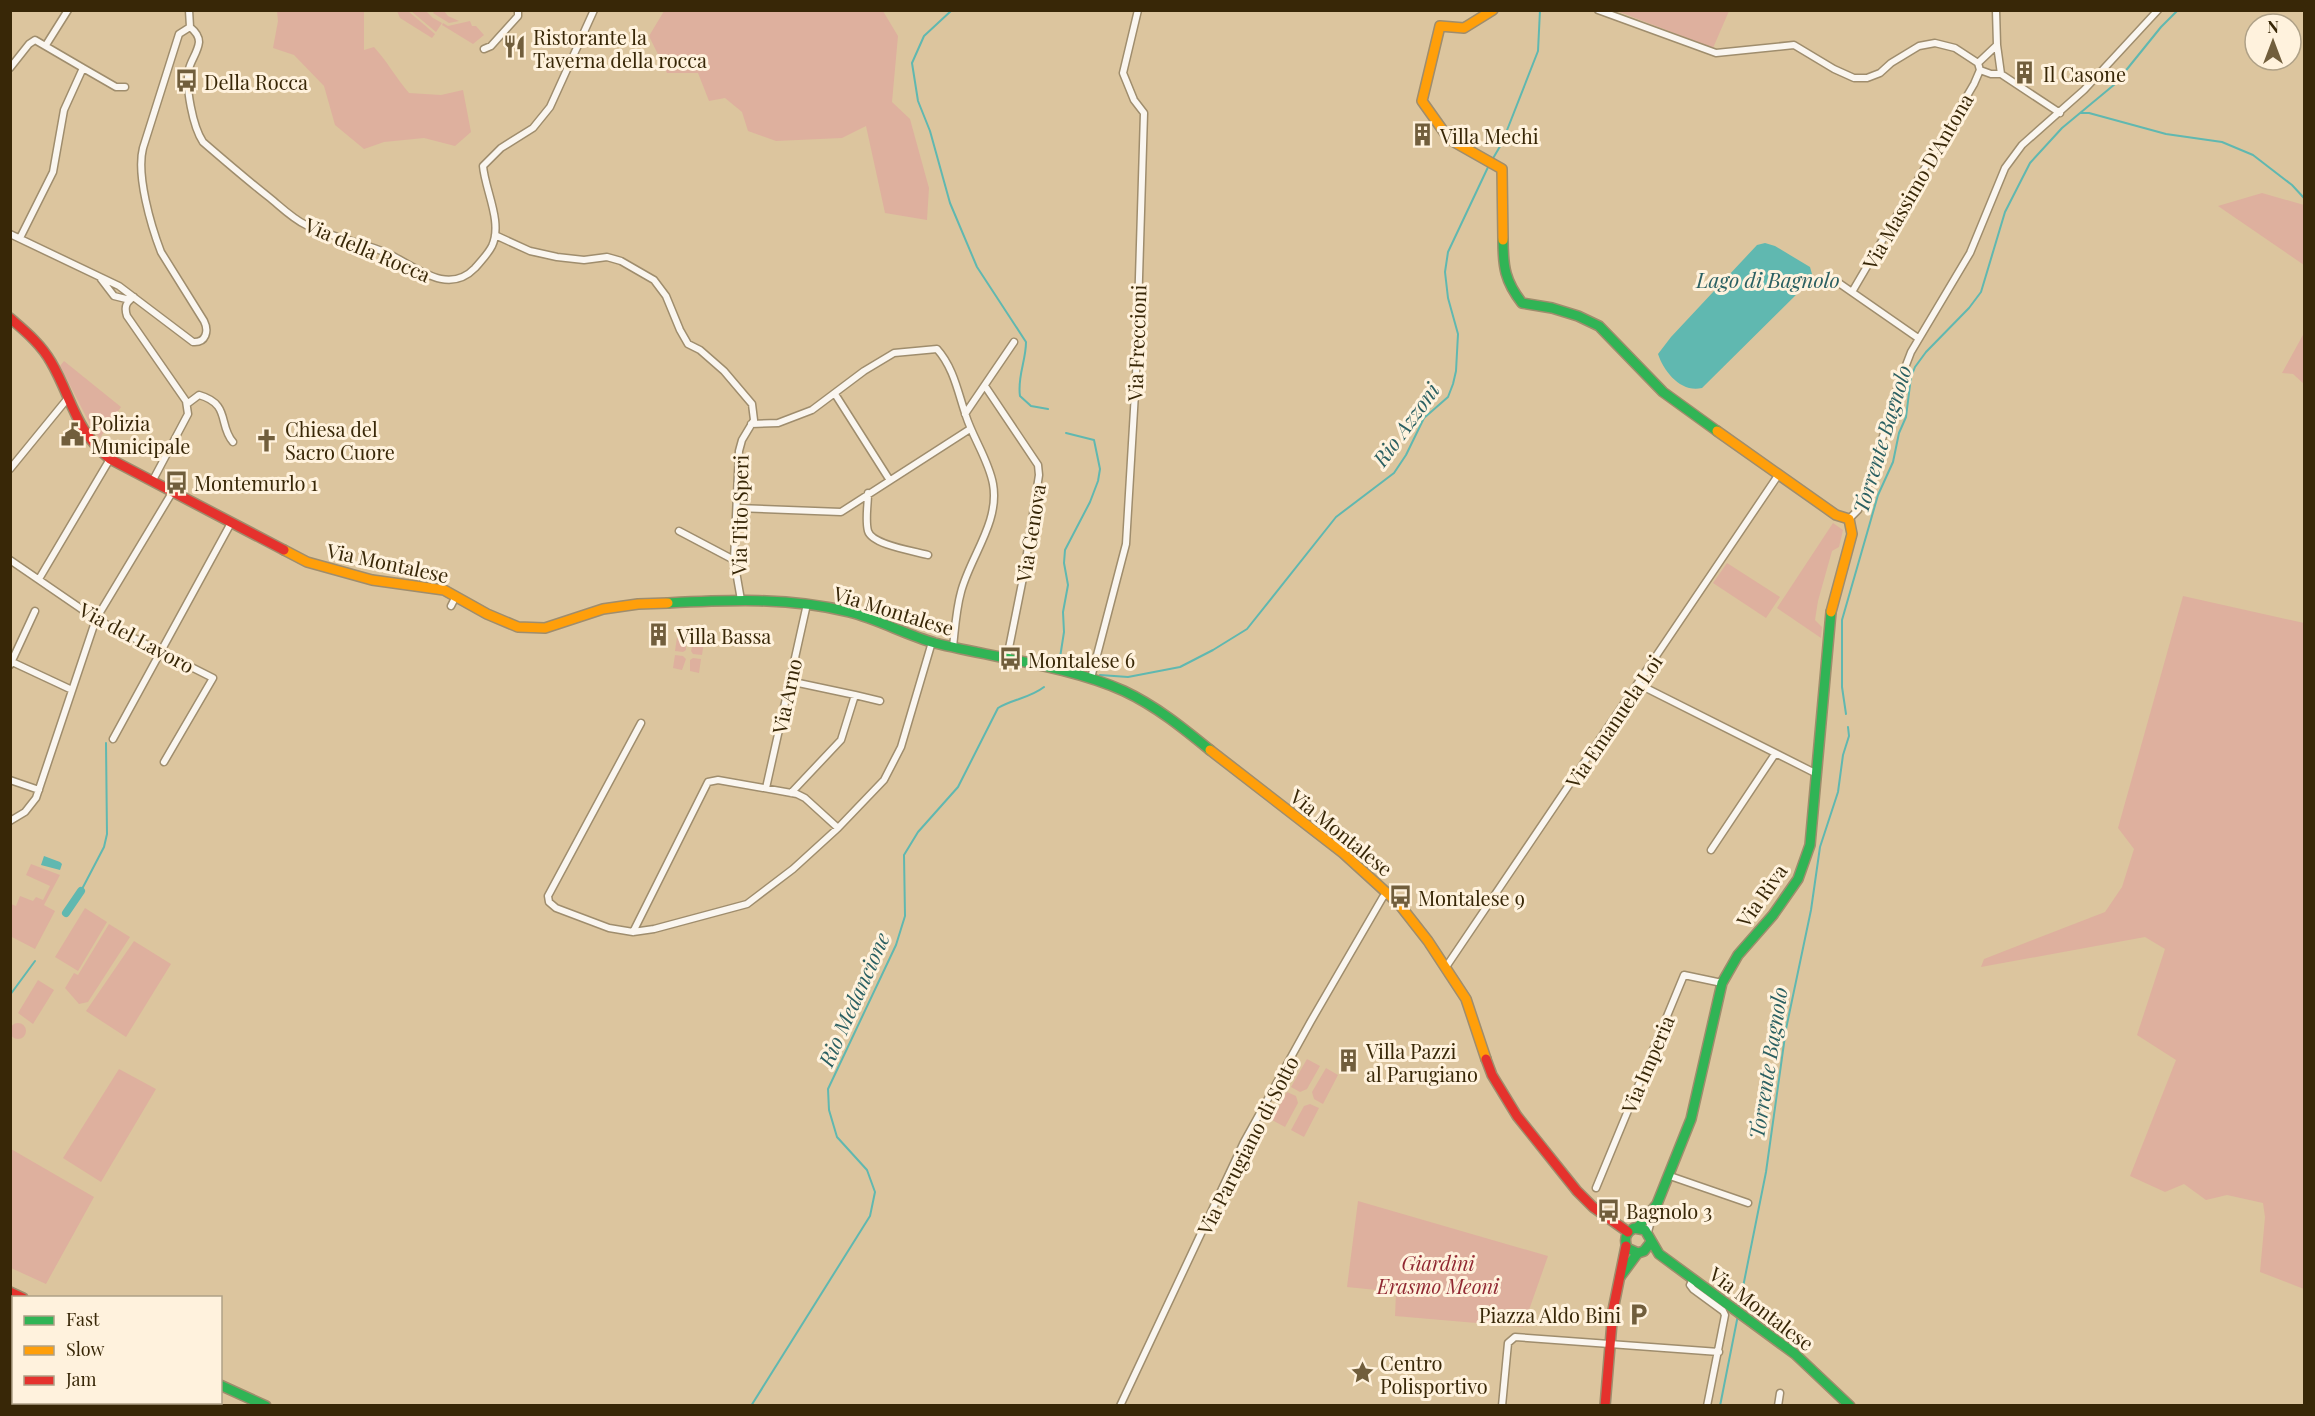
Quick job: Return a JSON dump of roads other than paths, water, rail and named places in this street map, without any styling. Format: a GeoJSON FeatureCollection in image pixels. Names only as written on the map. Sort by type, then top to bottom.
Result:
{"type":"FeatureCollection","features":[{"type":"Feature","properties":{"kind":"street"},"geometry":{"type":"LineString","coordinates":[[46,45],[68,10]]}},
{"type":"Feature","properties":{"kind":"street"},"geometry":{"type":"LineString","coordinates":[[10,234],[100,279],[119,286],[193,342],[205,337],[207,329],[204,321],[157,240],[141,167],[143,148],[179,34],[190,27],[189,10]]}},
{"type":"Feature","properties":{"kind":"street"},"geometry":{"type":"LineString","coordinates":[[483,50],[491,46],[512,23],[518,16],[518,10]]}},
{"type":"Feature","properties":{"kind":"street"},"geometry":{"type":"LineString","coordinates":[[594,10],[550,107],[533,128],[501,148],[483,166],[484,181],[492,197],[495,235],[531,251],[557,257],[584,260],[607,257],[621,261],[654,280],[666,296],[688,344],[700,350],[724,371],[752,404],[755,415],[751,424],[787,421],[812,410],[864,371],[894,353],[937,350],[952,372],[970,429],[993,481],[994,492],[987,529],[961,592],[953,646]]}},
{"type":"Feature","properties":{"kind":"street","name":"Via Freccioni"},"geometry":{"type":"LineString","coordinates":[[1091,678],[1126,544],[1136,376],[1144,113],[1134,100],[1122,74],[1138,10]]}},
{"type":"Feature","properties":{"kind":"street"},"geometry":{"type":"LineString","coordinates":[[1493,10],[1464,28],[1440,26],[1422,100],[1449,139],[1502,169],[1503,267],[1512,290],[1522,303],[1552,308],[1578,316],[1599,326],[1663,392],[1840,518],[1849,519],[1858,510],[1866,493],[1898,386],[1918,338],[1970,253],[2005,168],[2022,145],[2113,61],[2158,10]]}},
{"type":"Feature","properties":{"kind":"street"},"geometry":{"type":"LineString","coordinates":[[1598,10],[1716,53],[1794,45],[1854,78],[1873,76],[1919,46],[1935,43],[1955,48],[1979,67],[1991,74],[2001,74],[2060,112]]}},
{"type":"Feature","properties":{"kind":"street"},"geometry":{"type":"LineString","coordinates":[[1996,10],[2001,74]]}},
{"type":"Feature","properties":{"kind":"street","name":"Via della Rocca"},"geometry":{"type":"LineString","coordinates":[[190,27],[197,34],[199,41],[189,69],[196,132],[203,142],[228,164],[306,225],[388,254],[409,267],[434,277],[452,281],[469,274],[483,260],[492,247],[495,235]]}},
{"type":"Feature","properties":{"kind":"street"},"geometry":{"type":"LineString","coordinates":[[10,68],[32,41],[38,41],[116,87],[125,87]]}},
{"type":"Feature","properties":{"kind":"street","name":"Via Massimo D'Antona"},"geometry":{"type":"LineString","coordinates":[[1852,292],[1974,84],[1979,67],[1997,45]]}},
{"type":"Feature","properties":{"kind":"street"},"geometry":{"type":"LineString","coordinates":[[20,238],[53,172],[64,110],[83,68]]}},
{"type":"Feature","properties":{"kind":"street"},"geometry":{"type":"LineString","coordinates":[[100,279],[114,296],[132,298]]}},
{"type":"Feature","properties":{"kind":"street"},"geometry":{"type":"LineString","coordinates":[[1836,280],[1918,338]]}},
{"type":"Feature","properties":{"kind":"street"},"geometry":{"type":"LineString","coordinates":[[132,298],[125,307],[128,316],[187,404],[188,414],[153,480]]}},
{"type":"Feature","properties":{"kind":"street","name":"Via Montalese"},"geometry":{"type":"LineString","coordinates":[[10,318],[33,338],[49,359],[81,430],[96,449],[110,459],[307,562],[372,580],[438,588],[507,623],[531,629],[545,628],[621,605],[741,600],[807,604],[842,609],[932,642],[1091,678],[1124,691],[1158,709],[1343,853],[1388,893],[1428,941],[1446,967],[1473,1015],[1486,1060],[1496,1082],[1517,1116],[1577,1191],[1593,1207],[1628,1232]]}},
{"type":"Feature","properties":{"kind":"street"},"geometry":{"type":"LineString","coordinates":[[965,414],[1014,342]]}},
{"type":"Feature","properties":{"kind":"street","name":"Via Genova"},"geometry":{"type":"LineString","coordinates":[[985,386],[1038,465],[1039,475],[1024,573],[1007,658]]}},
{"type":"Feature","properties":{"kind":"street"},"geometry":{"type":"LineString","coordinates":[[835,394],[889,479]]}},
{"type":"Feature","properties":{"kind":"street"},"geometry":{"type":"LineString","coordinates":[[187,404],[199,395],[208,398],[223,415],[227,432],[233,442]]}},
{"type":"Feature","properties":{"kind":"street"},"geometry":{"type":"LineString","coordinates":[[10,469],[68,398]]}},
{"type":"Feature","properties":{"kind":"street","name":"Via Tito Speri"},"geometry":{"type":"LineString","coordinates":[[741,600],[734,560],[739,451],[751,424]]}},
{"type":"Feature","properties":{"kind":"street"},"geometry":{"type":"LineString","coordinates":[[737,508],[841,512],[867,493],[970,429]]}},
{"type":"Feature","properties":{"kind":"street"},"geometry":{"type":"LineString","coordinates":[[39,579],[110,459]]}},
{"type":"Feature","properties":{"kind":"street","name":"Via Emanuela Loi"},"geometry":{"type":"LineString","coordinates":[[1446,967],[1779,474]]}},
{"type":"Feature","properties":{"kind":"street"},"geometry":{"type":"LineString","coordinates":[[10,821],[30,808],[39,790],[96,619],[173,491]]}},
{"type":"Feature","properties":{"kind":"street"},"geometry":{"type":"LineString","coordinates":[[867,493],[868,531],[877,542],[928,555]]}},
{"type":"Feature","properties":{"kind":"street","name":"Via Riva"},"geometry":{"type":"LineString","coordinates":[[1650,1237],[1655,1208],[1670,1176],[1691,1119],[1722,983],[1738,955],[1773,915],[1798,879],[1810,845],[1831,610],[1852,534],[1849,519]]}},
{"type":"Feature","properties":{"kind":"street"},"geometry":{"type":"LineString","coordinates":[[113,739],[231,523]]}},
{"type":"Feature","properties":{"kind":"street"},"geometry":{"type":"LineString","coordinates":[[679,531],[734,560]]}},
{"type":"Feature","properties":{"kind":"street","name":"Via del Lavoro"},"geometry":{"type":"LineString","coordinates":[[10,560],[96,619],[213,678],[164,762]]}},
{"type":"Feature","properties":{"kind":"street"},"geometry":{"type":"LineString","coordinates":[[451,606],[456,596]]}},
{"type":"Feature","properties":{"kind":"street","name":"Via Arno"},"geometry":{"type":"LineString","coordinates":[[766,788],[807,604]]}},
{"type":"Feature","properties":{"kind":"street"},"geometry":{"type":"LineString","coordinates":[[35,611],[11,662],[72,690]]}},
{"type":"Feature","properties":{"kind":"street"},"geometry":{"type":"LineString","coordinates":[[641,723],[548,896],[549,902],[556,908],[609,928],[633,932],[654,929],[747,904],[793,869],[838,828],[884,780],[897,755],[932,642]]}},
{"type":"Feature","properties":{"kind":"street"},"geometry":{"type":"LineString","coordinates":[[789,681],[880,701]]}},
{"type":"Feature","properties":{"kind":"street"},"geometry":{"type":"LineString","coordinates":[[1638,684],[1817,774]]}},
{"type":"Feature","properties":{"kind":"street"},"geometry":{"type":"LineString","coordinates":[[791,793],[840,740],[855,695]]}},
{"type":"Feature","properties":{"kind":"street"},"geometry":{"type":"LineString","coordinates":[[1711,850],[1776,754]]}},
{"type":"Feature","properties":{"kind":"street"},"geometry":{"type":"LineString","coordinates":[[10,780],[39,790]]}},
{"type":"Feature","properties":{"kind":"street"},"geometry":{"type":"LineString","coordinates":[[633,932],[708,782],[714,780],[791,793],[805,798],[838,828]]}},
{"type":"Feature","properties":{"kind":"street","name":"Via Parugiano di Sotto"},"geometry":{"type":"LineString","coordinates":[[1120,1406],[1244,1142],[1311,1021],[1383,897],[1388,893]]}},
{"type":"Feature","properties":{"kind":"street","name":"Via Imperia"},"geometry":{"type":"LineString","coordinates":[[1596,1188],[1684,975],[1722,983]]}},
{"type":"Feature","properties":{"kind":"street"},"geometry":{"type":"LineString","coordinates":[[1670,1176],[1748,1203]]}},
{"type":"Feature","properties":{"kind":"street","name":"Via Riva"},"geometry":{"type":"LineString","coordinates":[[1638,1227],[1655,1208]]}},
{"type":"Feature","properties":{"kind":"street"},"geometry":{"type":"LineString","coordinates":[[1605,1406],[1613,1310],[1626,1246],[1625,1238],[1628,1232],[1638,1227]]}},
{"type":"Feature","properties":{"kind":"street","name":"Via Montalese"},"geometry":{"type":"LineString","coordinates":[[1638,1227],[1650,1237],[1659,1254],[1743,1313],[1795,1354],[1850,1406]]}},
{"type":"Feature","properties":{"kind":"street"},"geometry":{"type":"LineString","coordinates":[[1619,1279],[1637,1254],[1649,1248],[1650,1237]]}},
{"type":"Feature","properties":{"kind":"street"},"geometry":{"type":"LineString","coordinates":[[1626,1246],[1631,1252],[1637,1254]]}},
{"type":"Feature","properties":{"kind":"street"},"geometry":{"type":"LineString","coordinates":[[1693,1279],[1690,1285],[1693,1289],[1723,1311],[1725,1315],[1707,1406]]}},
{"type":"Feature","properties":{"kind":"street"},"geometry":{"type":"LineString","coordinates":[[1502,1406],[1508,1343],[1515,1337],[1719,1352]]}},
{"type":"Feature","properties":{"kind":"street"},"geometry":{"type":"LineString","coordinates":[[222,1386],[266,1406]]}},
{"type":"Feature","properties":{"kind":"street"},"geometry":{"type":"LineString","coordinates":[[1778,1406],[1780,1393]]}},
{"type":"Feature","properties":{"kind":"water","name":"Lago di Bagnolo"},"geometry":{"type":"Polygon","coordinates":[[[1765,243],[1775,246],[1810,267],[1812,274],[1807,284],[1702,388],[1694,389],[1680,384],[1664,368],[1658,354],[1671,337],[1757,245],[1765,243]]]}},
{"type":"Feature","properties":{"kind":"water"},"geometry":{"type":"Polygon","coordinates":[[[44,856],[60,862],[62,864],[60,870],[41,865],[44,856]]]}},
{"type":"Feature","properties":{"kind":"waterway"},"geometry":{"type":"LineString","coordinates":[[952,10],[924,36],[912,63],[918,101],[930,131],[950,203],[977,267],[1026,342],[1020,396],[1031,406],[1048,409]]}},
{"type":"Feature","properties":{"kind":"waterway","name":"Rio Azzoni"},"geometry":{"type":"LineString","coordinates":[[1492,160],[1502,143],[1538,51],[1540,10]]}},
{"type":"Feature","properties":{"kind":"waterway","name":"Torrente Bagnolo"},"geometry":{"type":"LineString","coordinates":[[1846,714],[1842,687],[1842,620],[1878,495],[1893,462],[1899,433],[1906,417],[1911,377],[1915,367],[1981,292],[2005,212],[2030,163],[2062,128],[2115,84],[2161,27],[2178,10]]}},
{"type":"Feature","properties":{"kind":"waterway"},"geometry":{"type":"LineString","coordinates":[[2080,113],[2089,113],[2166,134],[2222,142],[2253,155],[2292,185],[2304,198]]}},
{"type":"Feature","properties":{"kind":"waterway","name":"Rio Azzoni"},"geometry":{"type":"LineString","coordinates":[[1100,675],[1128,677],[1180,667],[1247,629],[1336,517],[1394,473],[1406,455],[1424,418],[1448,397],[1453,384],[1458,334],[1448,298],[1445,272],[1448,252],[1489,165]]}},
{"type":"Feature","properties":{"kind":"waterway"},"geometry":{"type":"LineString","coordinates":[[1066,433],[1094,440],[1100,469],[1090,502],[1065,550],[1064,563],[1068,585],[1063,612],[1064,632],[1059,664],[1084,672]]}},
{"type":"Feature","properties":{"kind":"waterway","name":"Rio Medancione"},"geometry":{"type":"LineString","coordinates":[[751,1406],[870,1216],[875,1192],[867,1170],[837,1137],[829,1110],[828,1089],[896,945],[905,916],[904,855],[918,832],[958,787],[998,708],[1044,687]]}},
{"type":"Feature","properties":{"kind":"waterway","name":"Torrente Bagnolo"},"geometry":{"type":"LineString","coordinates":[[1739,1307],[1766,1172],[1786,1029],[1811,910],[1820,847],[1838,792],[1843,755],[1849,736],[1848,727]]}},
{"type":"Feature","properties":{"kind":"waterway"},"geometry":{"type":"LineString","coordinates":[[81,891],[104,847],[107,834],[106,743]]}},
{"type":"Feature","properties":{"kind":"waterway"},"geometry":{"type":"LineString","coordinates":[[66,913],[81,891]]}},
{"type":"Feature","properties":{"kind":"waterway"},"geometry":{"type":"LineString","coordinates":[[10,995],[35,961]]}},
{"type":"Feature","properties":{"kind":"waterway","name":"Torrente Bagnolo"},"geometry":{"type":"LineString","coordinates":[[1720,1406],[1738,1315]]}},
{"type":"Feature","properties":{"kind":"place","name":"Ristorante la Taverna della rocca"},"geometry":{"type":"Point","coordinates":[515,47]}},
{"type":"Feature","properties":{"kind":"place","name":"Il Casone"},"geometry":{"type":"Point","coordinates":[2025,73]}},
{"type":"Feature","properties":{"kind":"place","name":"Della Rocca"},"geometry":{"type":"Point","coordinates":[186,81]}},
{"type":"Feature","properties":{"kind":"place","name":"Villa Mechi"},"geometry":{"type":"Point","coordinates":[1422,135]}},
{"type":"Feature","properties":{"kind":"place","name":"Polizia Municipale"},"geometry":{"type":"Point","coordinates":[73,434]}},
{"type":"Feature","properties":{"kind":"place","name":"Chiesa del Sacro Cuore"},"geometry":{"type":"Point","coordinates":[267,440]}},
{"type":"Feature","properties":{"kind":"place","name":"Montemurlo 1"},"geometry":{"type":"Point","coordinates":[176,482]}},
{"type":"Feature","properties":{"kind":"place","name":"Villa Bassa"},"geometry":{"type":"Point","coordinates":[659,635]}},
{"type":"Feature","properties":{"kind":"place","name":"Montalese 6"},"geometry":{"type":"Point","coordinates":[1010,659]}},
{"type":"Feature","properties":{"kind":"place","name":"Montalese 9"},"geometry":{"type":"Point","coordinates":[1400,897]}},
{"type":"Feature","properties":{"kind":"place","name":"Villa Pazzi al Parugiano"},"geometry":{"type":"Point","coordinates":[1348,1061]}},
{"type":"Feature","properties":{"kind":"place","name":"Bagnolo 3"},"geometry":{"type":"Point","coordinates":[1608,1210]}},
{"type":"Feature","properties":{"kind":"place","name":"Piazza Aldo Bini"},"geometry":{"type":"Point","coordinates":[1639,1314]}},
{"type":"Feature","properties":{"kind":"place","name":"Centro Polisportivo"},"geometry":{"type":"Point","coordinates":[1362,1373]}},
{"type":"Feature","properties":{"kind":"park label","name":"Giardini Erasmo Meoni"},"geometry":{"type":"Point","coordinates":[1438,1274]}}]}
